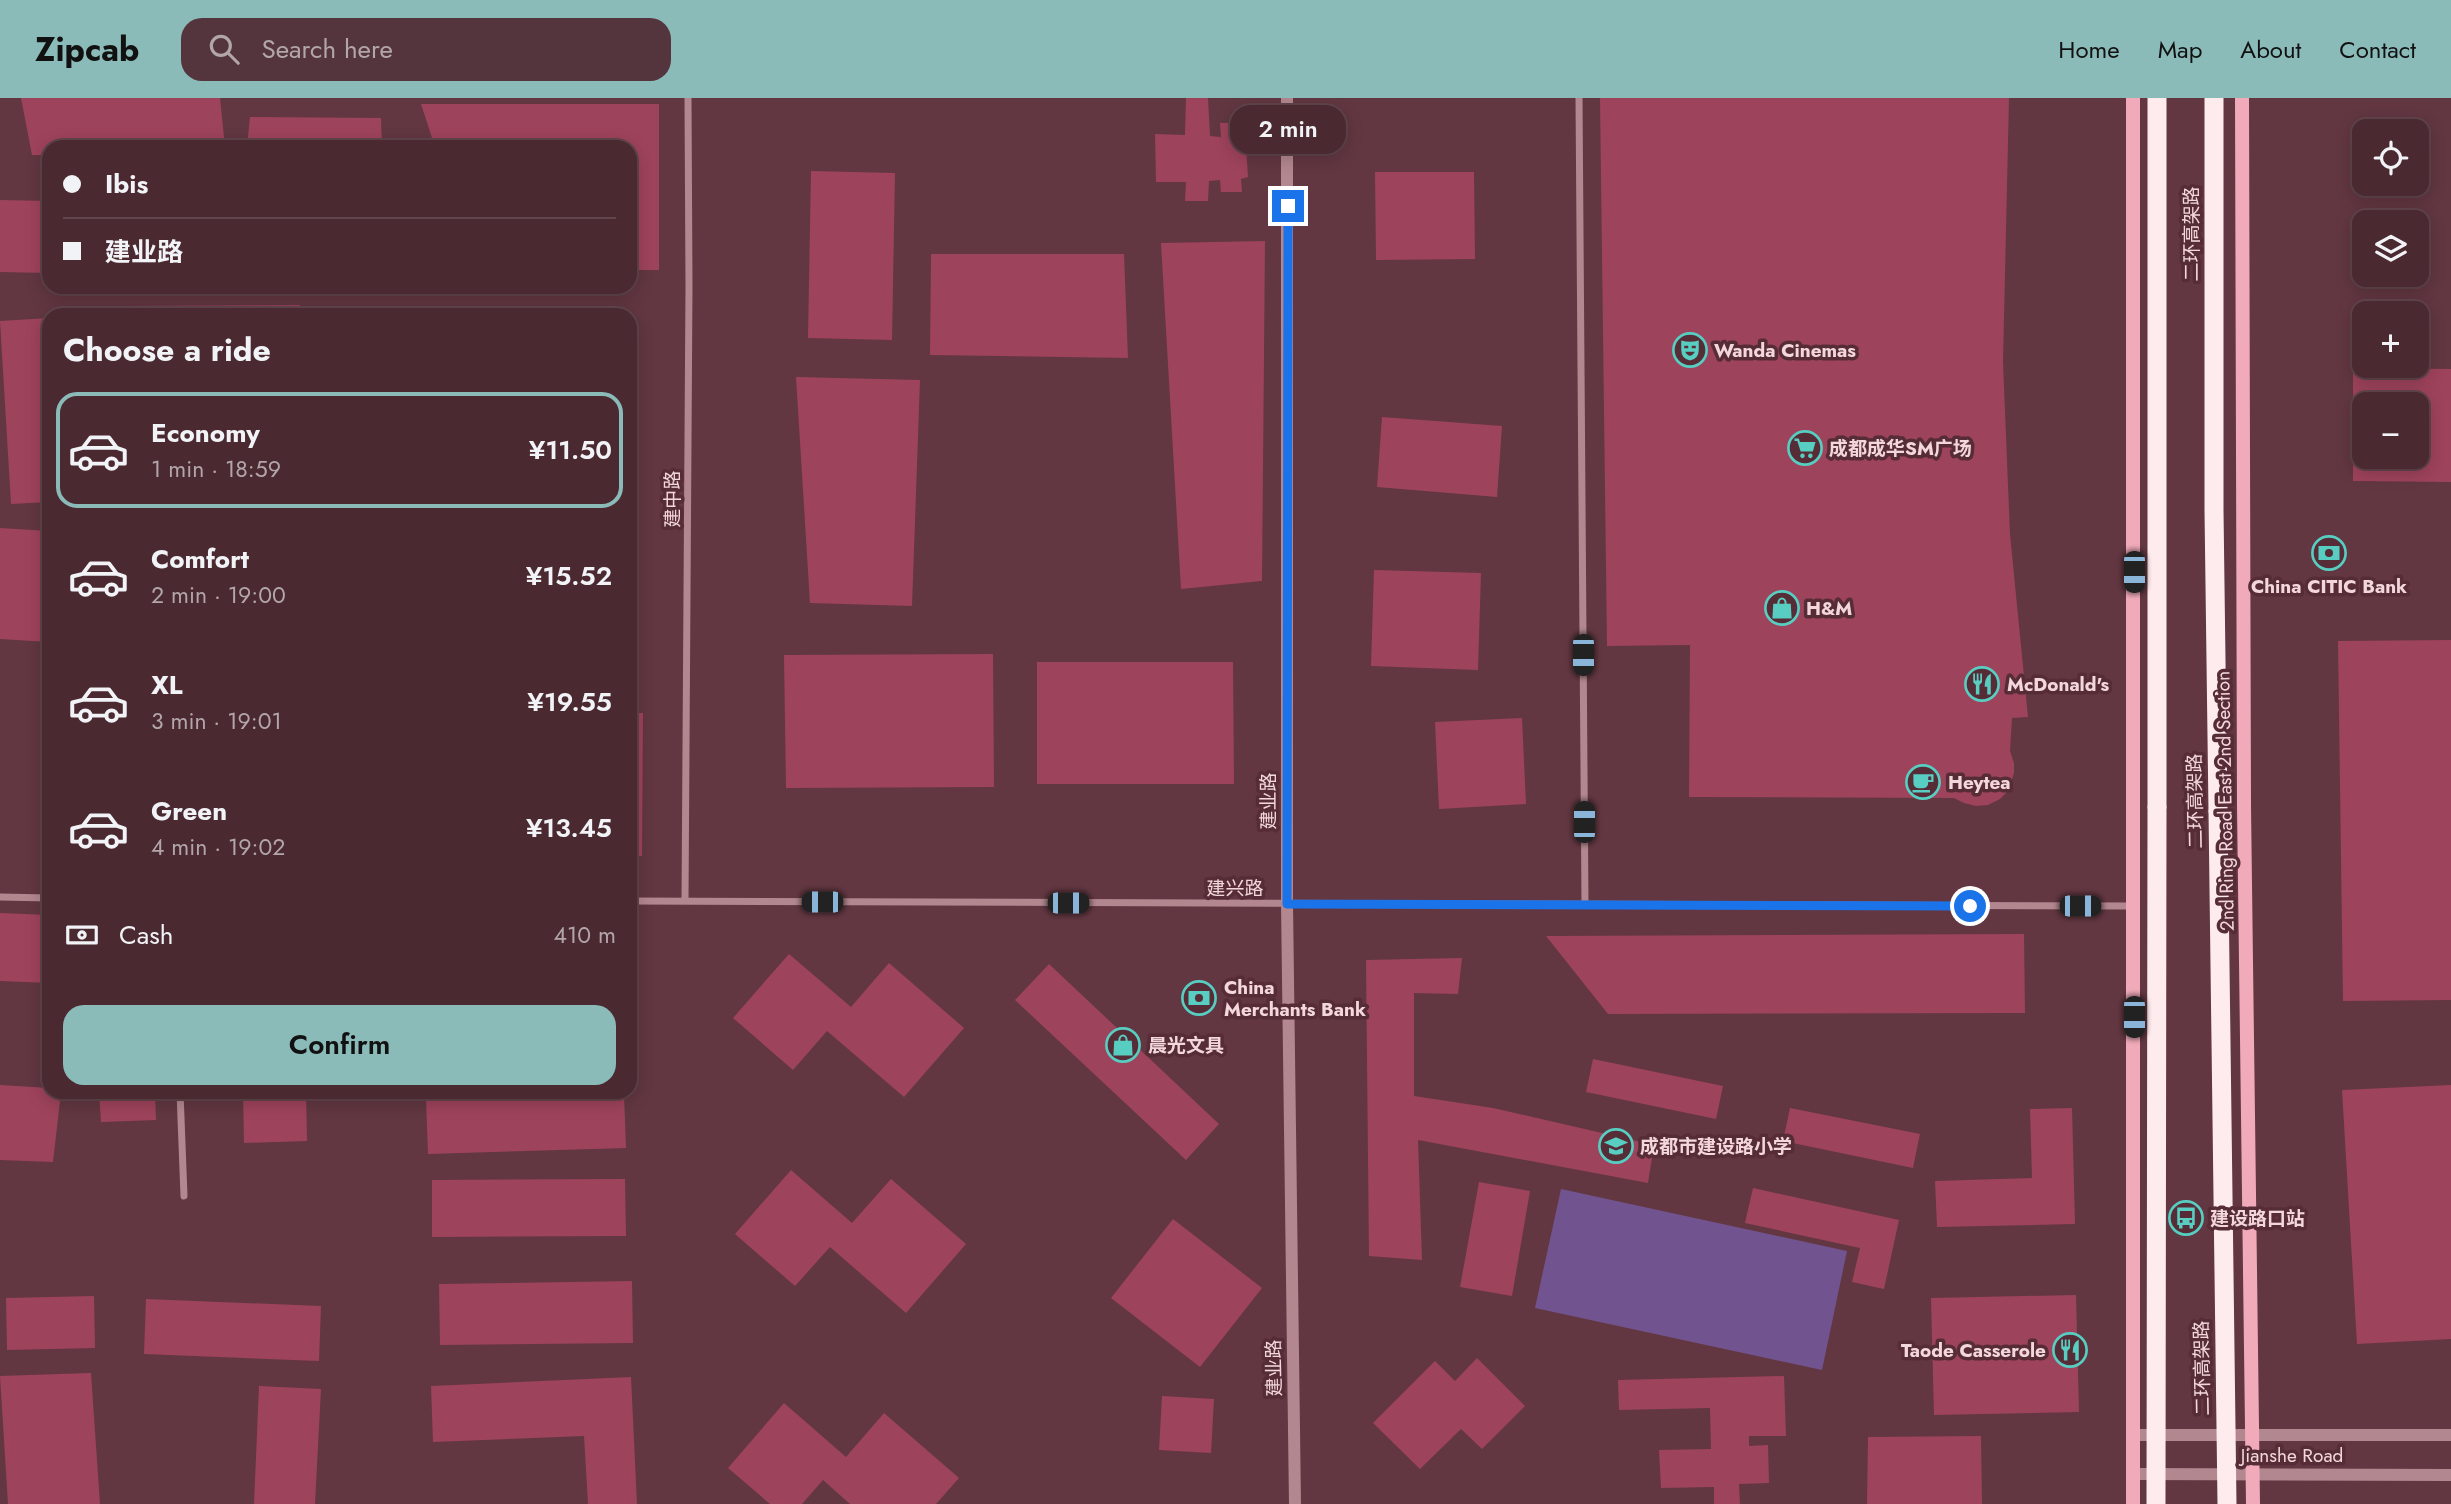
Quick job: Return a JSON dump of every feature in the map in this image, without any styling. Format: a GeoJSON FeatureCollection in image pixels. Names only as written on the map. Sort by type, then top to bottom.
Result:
{"type":"FeatureCollection","features":[{"type":"Feature","properties":{"kind":"highway","name":"二环高架路"},"geometry":{"type":"LineString","coordinates":[[2156,1504],[2157,98]]}},
{"type":"Feature","properties":{"kind":"highway","name":"二环高架路"},"geometry":{"type":"LineString","coordinates":[[2214,98],[2214,510],[2227,1504]]}},
{"type":"Feature","properties":{"kind":"main road"},"geometry":{"type":"LineString","coordinates":[[2133,98],[2133,1504]]}},
{"type":"Feature","properties":{"kind":"main road","name":"2nd Ring Road East 2nd Section"},"geometry":{"type":"LineString","coordinates":[[2242,98],[2244,806],[2253,1504]]}},
{"type":"Feature","properties":{"kind":"street","name":"建中路"},"geometry":{"type":"LineString","coordinates":[[685,901],[688,98]]}},
{"type":"Feature","properties":{"kind":"street","name":"建业路"},"geometry":{"type":"LineString","coordinates":[[1287,98],[1287,904],[1295,1504]]}},
{"type":"Feature","properties":{"kind":"street"},"geometry":{"type":"LineString","coordinates":[[1579,98],[1585,905]]}},
{"type":"Feature","properties":{"kind":"street"},"geometry":{"type":"LineString","coordinates":[[0,898],[42,898]]}},
{"type":"Feature","properties":{"kind":"street","name":"建兴路"},"geometry":{"type":"LineString","coordinates":[[637,901],[2134,906]]}},
{"type":"Feature","properties":{"kind":"street"},"geometry":{"type":"LineString","coordinates":[[180,1099],[184,1196]]}},
{"type":"Feature","properties":{"kind":"street","name":"Jianshe Road"},"geometry":{"type":"LineString","coordinates":[[2134,1435],[2451,1436]]}},
{"type":"Feature","properties":{"kind":"street","name":"Jianshe Road"},"geometry":{"type":"LineString","coordinates":[[2133,1474],[2451,1475]]}},
{"type":"Feature","properties":{"kind":"shaded area"},"geometry":{"type":"Polygon","coordinates":[[[1561,1189],[1847,1251],[1822,1370],[1535,1308],[1561,1189]]]}},
{"type":"Feature","properties":{"kind":"building"},"geometry":{"type":"Polygon","coordinates":[[[21,98],[220,98],[224,140],[42,140],[42,155],[32,155],[21,98]]]}},
{"type":"Feature","properties":{"kind":"building"},"geometry":{"type":"Polygon","coordinates":[[[1186,98],[1208,98],[1210,136],[1221,137],[1220,123],[1239,123],[1235,144],[1246,146],[1248,177],[1241,179],[1242,192],[1221,192],[1220,180],[1209,181],[1208,201],[1185,201],[1186,182],[1156,182],[1155,134],[1185,135],[1186,98]]]}},
{"type":"Feature","properties":{"kind":"building","name":"成都成华SM广场"},"geometry":{"type":"Polygon","coordinates":[[[1600,98],[2009,98],[2003,362],[2010,534],[2028,717],[2012,718],[2010,751],[2014,773],[2008,791],[2000,799],[1988,805],[1976,806],[1954,798],[1689,797],[1690,645],[1607,646],[1600,98]]]}},
{"type":"Feature","properties":{"kind":"building"},"geometry":{"type":"Polygon","coordinates":[[[421,104],[659,104],[659,270],[637,270],[637,140],[433,140],[421,104]]]}},
{"type":"Feature","properties":{"kind":"building"},"geometry":{"type":"Polygon","coordinates":[[[250,117],[381,118],[382,140],[248,140],[250,117]]]}},
{"type":"Feature","properties":{"kind":"building"},"geometry":{"type":"Polygon","coordinates":[[[811,171],[895,173],[892,340],[808,338],[811,171]]]}},
{"type":"Feature","properties":{"kind":"building"},"geometry":{"type":"Polygon","coordinates":[[[1375,172],[1474,172],[1475,259],[1376,260],[1375,172]]]}},
{"type":"Feature","properties":{"kind":"building"},"geometry":{"type":"Polygon","coordinates":[[[0,200],[42,201],[42,273],[0,272],[0,200]]]}},
{"type":"Feature","properties":{"kind":"building"},"geometry":{"type":"Polygon","coordinates":[[[1265,241],[1262,581],[1181,589],[1161,243],[1265,241]]]}},
{"type":"Feature","properties":{"kind":"building"},"geometry":{"type":"Polygon","coordinates":[[[931,254],[1124,254],[1128,358],[930,355],[931,254]]]}},
{"type":"Feature","properties":{"kind":"building"},"geometry":{"type":"Polygon","coordinates":[[[300,305],[300,308],[122,308],[300,305]]]}},
{"type":"Feature","properties":{"kind":"building"},"geometry":{"type":"Polygon","coordinates":[[[42,318],[42,502],[11,504],[0,321],[42,318]]]}},
{"type":"Feature","properties":{"kind":"building"},"geometry":{"type":"Polygon","coordinates":[[[2429,369],[2451,369],[2451,482],[2353,481],[2353,469],[2429,469],[2429,392],[2353,392],[2353,378],[2429,378],[2429,369]]]}},
{"type":"Feature","properties":{"kind":"building"},"geometry":{"type":"Polygon","coordinates":[[[796,377],[920,380],[912,606],[810,603],[796,377]]]}},
{"type":"Feature","properties":{"kind":"building"},"geometry":{"type":"Polygon","coordinates":[[[1382,417],[1502,426],[1497,497],[1377,487],[1382,417]]]}},
{"type":"Feature","properties":{"kind":"building"},"geometry":{"type":"Polygon","coordinates":[[[0,528],[42,531],[42,642],[0,639],[0,528]]]}},
{"type":"Feature","properties":{"kind":"building"},"geometry":{"type":"Polygon","coordinates":[[[1374,570],[1481,573],[1478,670],[1371,666],[1374,570]]]}},
{"type":"Feature","properties":{"kind":"building"},"geometry":{"type":"Polygon","coordinates":[[[2451,640],[2451,1000],[2343,1001],[2338,641],[2451,640]]]}},
{"type":"Feature","properties":{"kind":"building"},"geometry":{"type":"Polygon","coordinates":[[[993,654],[994,787],[786,788],[784,655],[993,654]]]}},
{"type":"Feature","properties":{"kind":"building"},"geometry":{"type":"Polygon","coordinates":[[[1037,662],[1233,662],[1234,784],[1037,784],[1037,662]]]}},
{"type":"Feature","properties":{"kind":"building"},"geometry":{"type":"Polygon","coordinates":[[[637,713],[643,713],[642,856],[637,856],[637,713]]]}},
{"type":"Feature","properties":{"kind":"building"},"geometry":{"type":"Polygon","coordinates":[[[1522,718],[1526,804],[1439,809],[1435,722],[1522,718]]]}},
{"type":"Feature","properties":{"kind":"building"},"geometry":{"type":"Polygon","coordinates":[[[0,913],[42,915],[42,983],[0,981],[0,913]]]}},
{"type":"Feature","properties":{"kind":"building"},"geometry":{"type":"Polygon","coordinates":[[[2024,934],[2025,1013],[1608,1014],[1546,936],[2024,934]]]}},
{"type":"Feature","properties":{"kind":"building"},"geometry":{"type":"Polygon","coordinates":[[[789,954],[851,1007],[889,963],[964,1028],[904,1097],[827,1031],[793,1070],[733,1018],[789,954]]]}},
{"type":"Feature","properties":{"kind":"building"},"geometry":{"type":"Polygon","coordinates":[[[1462,958],[1458,994],[1414,993],[1414,1096],[1493,1108],[1654,1145],[1648,1183],[1418,1140],[1422,1260],[1369,1256],[1366,960],[1462,958]]]}},
{"type":"Feature","properties":{"kind":"building"},"geometry":{"type":"Polygon","coordinates":[[[1049,964],[1219,1124],[1186,1160],[1015,1000],[1049,964]]]}},
{"type":"Feature","properties":{"kind":"building"},"geometry":{"type":"Polygon","coordinates":[[[1593,1059],[1723,1086],[1716,1119],[1586,1092],[1593,1059]]]}},
{"type":"Feature","properties":{"kind":"building"},"geometry":{"type":"Polygon","coordinates":[[[0,1085],[42,1088],[42,1099],[60,1099],[53,1162],[0,1160],[0,1085]]]}},
{"type":"Feature","properties":{"kind":"building"},"geometry":{"type":"Polygon","coordinates":[[[2451,1085],[2451,1339],[2357,1344],[2342,1090],[2451,1085]]]}},
{"type":"Feature","properties":{"kind":"building"},"geometry":{"type":"Polygon","coordinates":[[[99,1099],[155,1099],[156,1120],[101,1122],[99,1099]]]}},
{"type":"Feature","properties":{"kind":"building"},"geometry":{"type":"Polygon","coordinates":[[[243,1099],[306,1099],[307,1141],[244,1143],[243,1099]]]}},
{"type":"Feature","properties":{"kind":"building"},"geometry":{"type":"Polygon","coordinates":[[[426,1099],[624,1099],[626,1148],[428,1154],[426,1099]]]}},
{"type":"Feature","properties":{"kind":"building"},"geometry":{"type":"Polygon","coordinates":[[[1790,1108],[1920,1134],[1913,1168],[1783,1141],[1790,1108]]]}},
{"type":"Feature","properties":{"kind":"building"},"geometry":{"type":"Polygon","coordinates":[[[2072,1108],[2075,1224],[1937,1227],[1935,1181],[2032,1178],[2030,1109],[2072,1108]]]}},
{"type":"Feature","properties":{"kind":"building"},"geometry":{"type":"Polygon","coordinates":[[[791,1170],[852,1223],[891,1179],[966,1244],[906,1313],[830,1247],[795,1286],[735,1234],[791,1170]]]}},
{"type":"Feature","properties":{"kind":"building"},"geometry":{"type":"Polygon","coordinates":[[[625,1179],[626,1236],[432,1237],[432,1180],[625,1179]]]}},
{"type":"Feature","properties":{"kind":"building"},"geometry":{"type":"Polygon","coordinates":[[[1479,1182],[1530,1191],[1512,1296],[1460,1287],[1479,1182]]]}},
{"type":"Feature","properties":{"kind":"building"},"geometry":{"type":"Polygon","coordinates":[[[1753,1188],[1899,1220],[1884,1289],[1852,1282],[1860,1248],[1745,1223],[1753,1188]]]}},
{"type":"Feature","properties":{"kind":"building"},"geometry":{"type":"Polygon","coordinates":[[[1173,1219],[1262,1288],[1200,1367],[1111,1298],[1173,1219]]]}},
{"type":"Feature","properties":{"kind":"building"},"geometry":{"type":"Polygon","coordinates":[[[632,1281],[633,1343],[440,1345],[439,1284],[632,1281]]]}},
{"type":"Feature","properties":{"kind":"building"},"geometry":{"type":"Polygon","coordinates":[[[2076,1295],[2079,1412],[1934,1415],[1931,1298],[2076,1295]]]}},
{"type":"Feature","properties":{"kind":"building"},"geometry":{"type":"Polygon","coordinates":[[[94,1296],[95,1348],[7,1350],[6,1298],[94,1296]]]}},
{"type":"Feature","properties":{"kind":"building"},"geometry":{"type":"Polygon","coordinates":[[[146,1299],[321,1306],[319,1361],[144,1354],[146,1299]]]}},
{"type":"Feature","properties":{"kind":"building"},"geometry":{"type":"Polygon","coordinates":[[[1477,1358],[1525,1406],[1482,1449],[1461,1429],[1420,1469],[1373,1423],[1435,1361],[1455,1381],[1477,1358]]]}},
{"type":"Feature","properties":{"kind":"building"},"geometry":{"type":"Polygon","coordinates":[[[91,1373],[100,1504],[8,1504],[0,1376],[91,1373]]]}},
{"type":"Feature","properties":{"kind":"building"},"geometry":{"type":"Polygon","coordinates":[[[1784,1376],[1786,1436],[1749,1436],[1749,1446],[1768,1445],[1769,1483],[1739,1484],[1740,1504],[1714,1504],[1714,1487],[1661,1488],[1659,1450],[1711,1449],[1710,1408],[1619,1410],[1618,1380],[1784,1376]]]}},
{"type":"Feature","properties":{"kind":"building"},"geometry":{"type":"Polygon","coordinates":[[[631,1377],[637,1504],[588,1504],[584,1436],[433,1442],[431,1386],[631,1377]]]}},
{"type":"Feature","properties":{"kind":"building"},"geometry":{"type":"Polygon","coordinates":[[[259,1386],[321,1389],[315,1504],[254,1504],[259,1386]]]}},
{"type":"Feature","properties":{"kind":"building"},"geometry":{"type":"Polygon","coordinates":[[[1162,1396],[1214,1399],[1211,1453],[1159,1450],[1162,1396]]]}},
{"type":"Feature","properties":{"kind":"building"},"geometry":{"type":"Polygon","coordinates":[[[784,1403],[846,1457],[884,1413],[959,1478],[936,1504],[850,1504],[823,1480],[802,1504],[770,1504],[728,1468],[784,1403]]]}},
{"type":"Feature","properties":{"kind":"building"},"geometry":{"type":"Polygon","coordinates":[[[1981,1436],[1982,1504],[1867,1504],[1868,1437],[1981,1436]]]}},
{"type":"Feature","properties":{"kind":"place","name":"Wanda Cinemas"},"geometry":{"type":"Point","coordinates":[1690,350]}},
{"type":"Feature","properties":{"kind":"place","name":"成都成华SM广场"},"geometry":{"type":"Point","coordinates":[1805,448]}},
{"type":"Feature","properties":{"kind":"place","name":"China CITIC Bank"},"geometry":{"type":"Point","coordinates":[2329,553]}},
{"type":"Feature","properties":{"kind":"place","name":"H&M"},"geometry":{"type":"Point","coordinates":[1782,608]}},
{"type":"Feature","properties":{"kind":"place","name":"McDonald's"},"geometry":{"type":"Point","coordinates":[1982,684]}},
{"type":"Feature","properties":{"kind":"place","name":"Heytea"},"geometry":{"type":"Point","coordinates":[1923,782]}},
{"type":"Feature","properties":{"kind":"place","name":"China Merchants Bank"},"geometry":{"type":"Point","coordinates":[1199,998]}},
{"type":"Feature","properties":{"kind":"place","name":"晨光文具"},"geometry":{"type":"Point","coordinates":[1123,1045]}},
{"type":"Feature","properties":{"kind":"place","name":"成都市建设路小学"},"geometry":{"type":"Point","coordinates":[1616,1146]}},
{"type":"Feature","properties":{"kind":"place","name":"建设路口站"},"geometry":{"type":"Point","coordinates":[2186,1218]}},
{"type":"Feature","properties":{"kind":"place","name":"Taode Casserole"},"geometry":{"type":"Point","coordinates":[2070,1350]}},
{"type":"Feature","properties":{"kind":"route"},"geometry":{"type":"LineString","coordinates":[[1288,206],[1287,904],[1970,906]]}}]}
